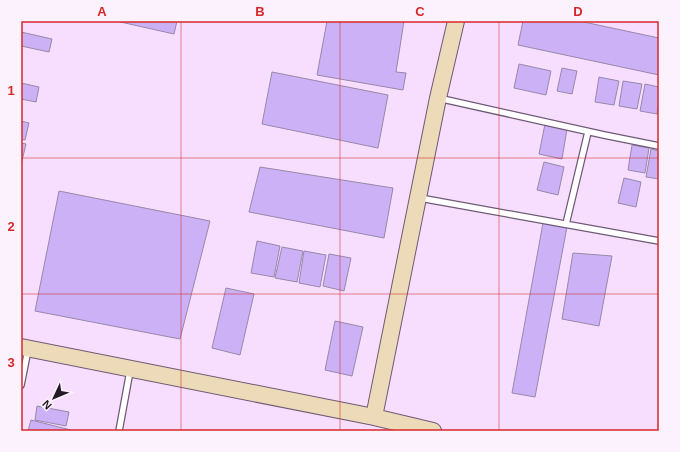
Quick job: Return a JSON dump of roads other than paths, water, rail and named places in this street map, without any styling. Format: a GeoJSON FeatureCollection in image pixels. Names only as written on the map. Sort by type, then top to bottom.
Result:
{"type":"FeatureCollection","features":[{"type":"Feature","properties":{"kind":"street"},"geometry":{"type":"LineString","coordinates":[[374,417],[438,98],[456,21]]}},
{"type":"Feature","properties":{"kind":"street"},"geometry":{"type":"LineString","coordinates":[[24,348],[374,417],[433,431]]}},
{"type":"Feature","properties":{"kind":"lane"},"geometry":{"type":"LineString","coordinates":[[438,98],[588,132],[659,146]]}},
{"type":"Feature","properties":{"kind":"lane"},"geometry":{"type":"LineString","coordinates":[[566,224],[588,132]]}},
{"type":"Feature","properties":{"kind":"lane"},"geometry":{"type":"LineString","coordinates":[[418,198],[659,241]]}},
{"type":"Feature","properties":{"kind":"lane"},"geometry":{"type":"LineString","coordinates":[[21,385],[24,348]]}},
{"type":"Feature","properties":{"kind":"lane"},"geometry":{"type":"LineString","coordinates":[[119,431],[131,369]]}}]}
